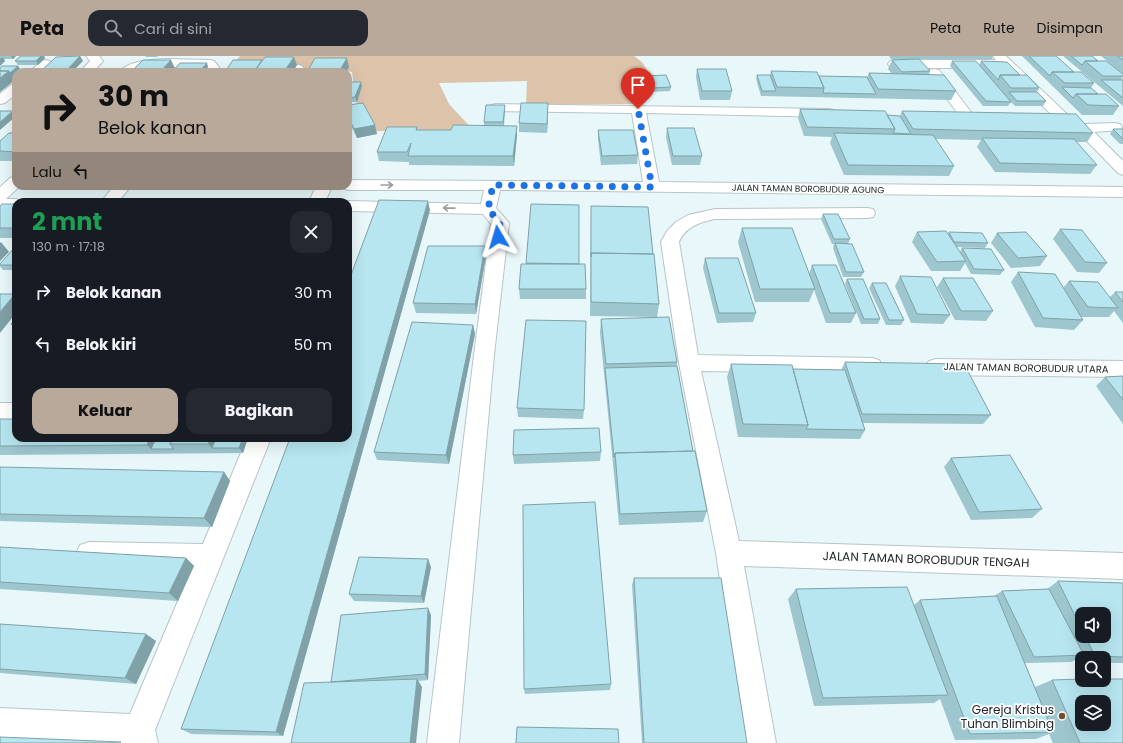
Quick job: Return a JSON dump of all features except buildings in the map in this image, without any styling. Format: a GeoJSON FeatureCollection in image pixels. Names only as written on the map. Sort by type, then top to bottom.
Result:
{"type":"FeatureCollection","features":[{"type":"Feature","properties":{"kind":"street"},"geometry":{"type":"LineString","coordinates":[[90,68],[97,61],[92,56]]}},
{"type":"Feature","properties":{"kind":"street"},"geometry":{"type":"LineString","coordinates":[[894,64],[927,64],[1003,60],[1066,121],[1082,128],[1123,170]]}},
{"type":"Feature","properties":{"kind":"street"},"geometry":{"type":"LineString","coordinates":[[133,68],[136,66],[171,63],[210,64],[213,68]]}},
{"type":"Feature","properties":{"kind":"street"},"geometry":{"type":"LineString","coordinates":[[41,68],[46,64]]}},
{"type":"Feature","properties":{"kind":"street"},"geometry":{"type":"LineString","coordinates":[[927,64],[969,119]]}},
{"type":"Feature","properties":{"kind":"street"},"geometry":{"type":"LineString","coordinates":[[4,105],[12,94]]}},
{"type":"Feature","properties":{"kind":"street"},"geometry":{"type":"LineString","coordinates":[[496,108],[638,109],[846,114]]}},
{"type":"Feature","properties":{"kind":"street"},"geometry":{"type":"LineString","coordinates":[[638,109],[652,187]]}},
{"type":"Feature","properties":{"kind":"street"},"geometry":{"type":"LineString","coordinates":[[954,118],[984,119]]}},
{"type":"Feature","properties":{"kind":"street"},"geometry":{"type":"LineString","coordinates":[[1043,121],[1066,121]]}},
{"type":"Feature","properties":{"kind":"street"},"geometry":{"type":"LineString","coordinates":[[1082,128],[1115,127]]}},
{"type":"Feature","properties":{"kind":"street"},"geometry":{"type":"LineString","coordinates":[[0,196],[12,181]]}},
{"type":"Feature","properties":{"kind":"street","name":"JALAN TAMAN BOROBUDUR AGUNG"},"geometry":{"type":"LineString","coordinates":[[352,185],[652,187],[760,196],[1123,192]]}},
{"type":"Feature","properties":{"kind":"street"},"geometry":{"type":"LineString","coordinates":[[488,209],[493,185]]}},
{"type":"Feature","properties":{"kind":"street"},"geometry":{"type":"LineString","coordinates":[[112,198],[120,190]]}},
{"type":"Feature","properties":{"kind":"street"},"geometry":{"type":"LineString","coordinates":[[0,204],[12,204]]}},
{"type":"Feature","properties":{"kind":"street"},"geometry":{"type":"LineString","coordinates":[[352,210],[488,209],[500,223],[485,348],[444,743]]}},
{"type":"Feature","properties":{"kind":"street"},"geometry":{"type":"LineString","coordinates":[[760,743],[729,553],[689,363],[670,242],[673,233],[684,223],[702,216],[715,214],[867,213]]}},
{"type":"Feature","properties":{"kind":"street"},"geometry":{"type":"LineString","coordinates":[[689,363],[893,366]]}},
{"type":"Feature","properties":{"kind":"street","name":"JALAN TAMAN BOROBUDUR UTARA"},"geometry":{"type":"LineString","coordinates":[[917,366],[1123,369]]}},
{"type":"Feature","properties":{"kind":"street"},"geometry":{"type":"LineString","coordinates":[[0,412],[12,412]]}},
{"type":"Feature","properties":{"kind":"street"},"geometry":{"type":"LineString","coordinates":[[0,724],[140,737],[257,442]]}},
{"type":"Feature","properties":{"kind":"street"},"geometry":{"type":"LineString","coordinates":[[63,553],[211,556]]}},
{"type":"Feature","properties":{"kind":"street","name":"JALAN TAMAN BOROBUDUR TENGAH"},"geometry":{"type":"LineString","coordinates":[[729,553],[1123,566]]}},
{"type":"Feature","properties":{"kind":"path"},"geometry":{"type":"LineString","coordinates":[[5,139],[12,133]]}},
{"type":"Feature","properties":{"kind":"shaded area"},"geometry":{"type":"Polygon","coordinates":[[[240,56],[634,56],[642,62],[654,82],[628,82],[637,104],[526,105],[527,81],[439,83],[449,104],[475,132],[369,131],[357,109],[352,68],[294,68],[234,63],[240,56]]]}},
{"type":"Feature","properties":{"kind":"place","name":"Gereja Kristus Tuhan Blimbing"},"geometry":{"type":"Point","coordinates":[1062,716]}},
{"type":"Feature","properties":{"kind":"route"},"geometry":{"type":"LineString","coordinates":[[498,237],[500,223],[488,209],[493,185],[652,187],[638,109]]}}]}
